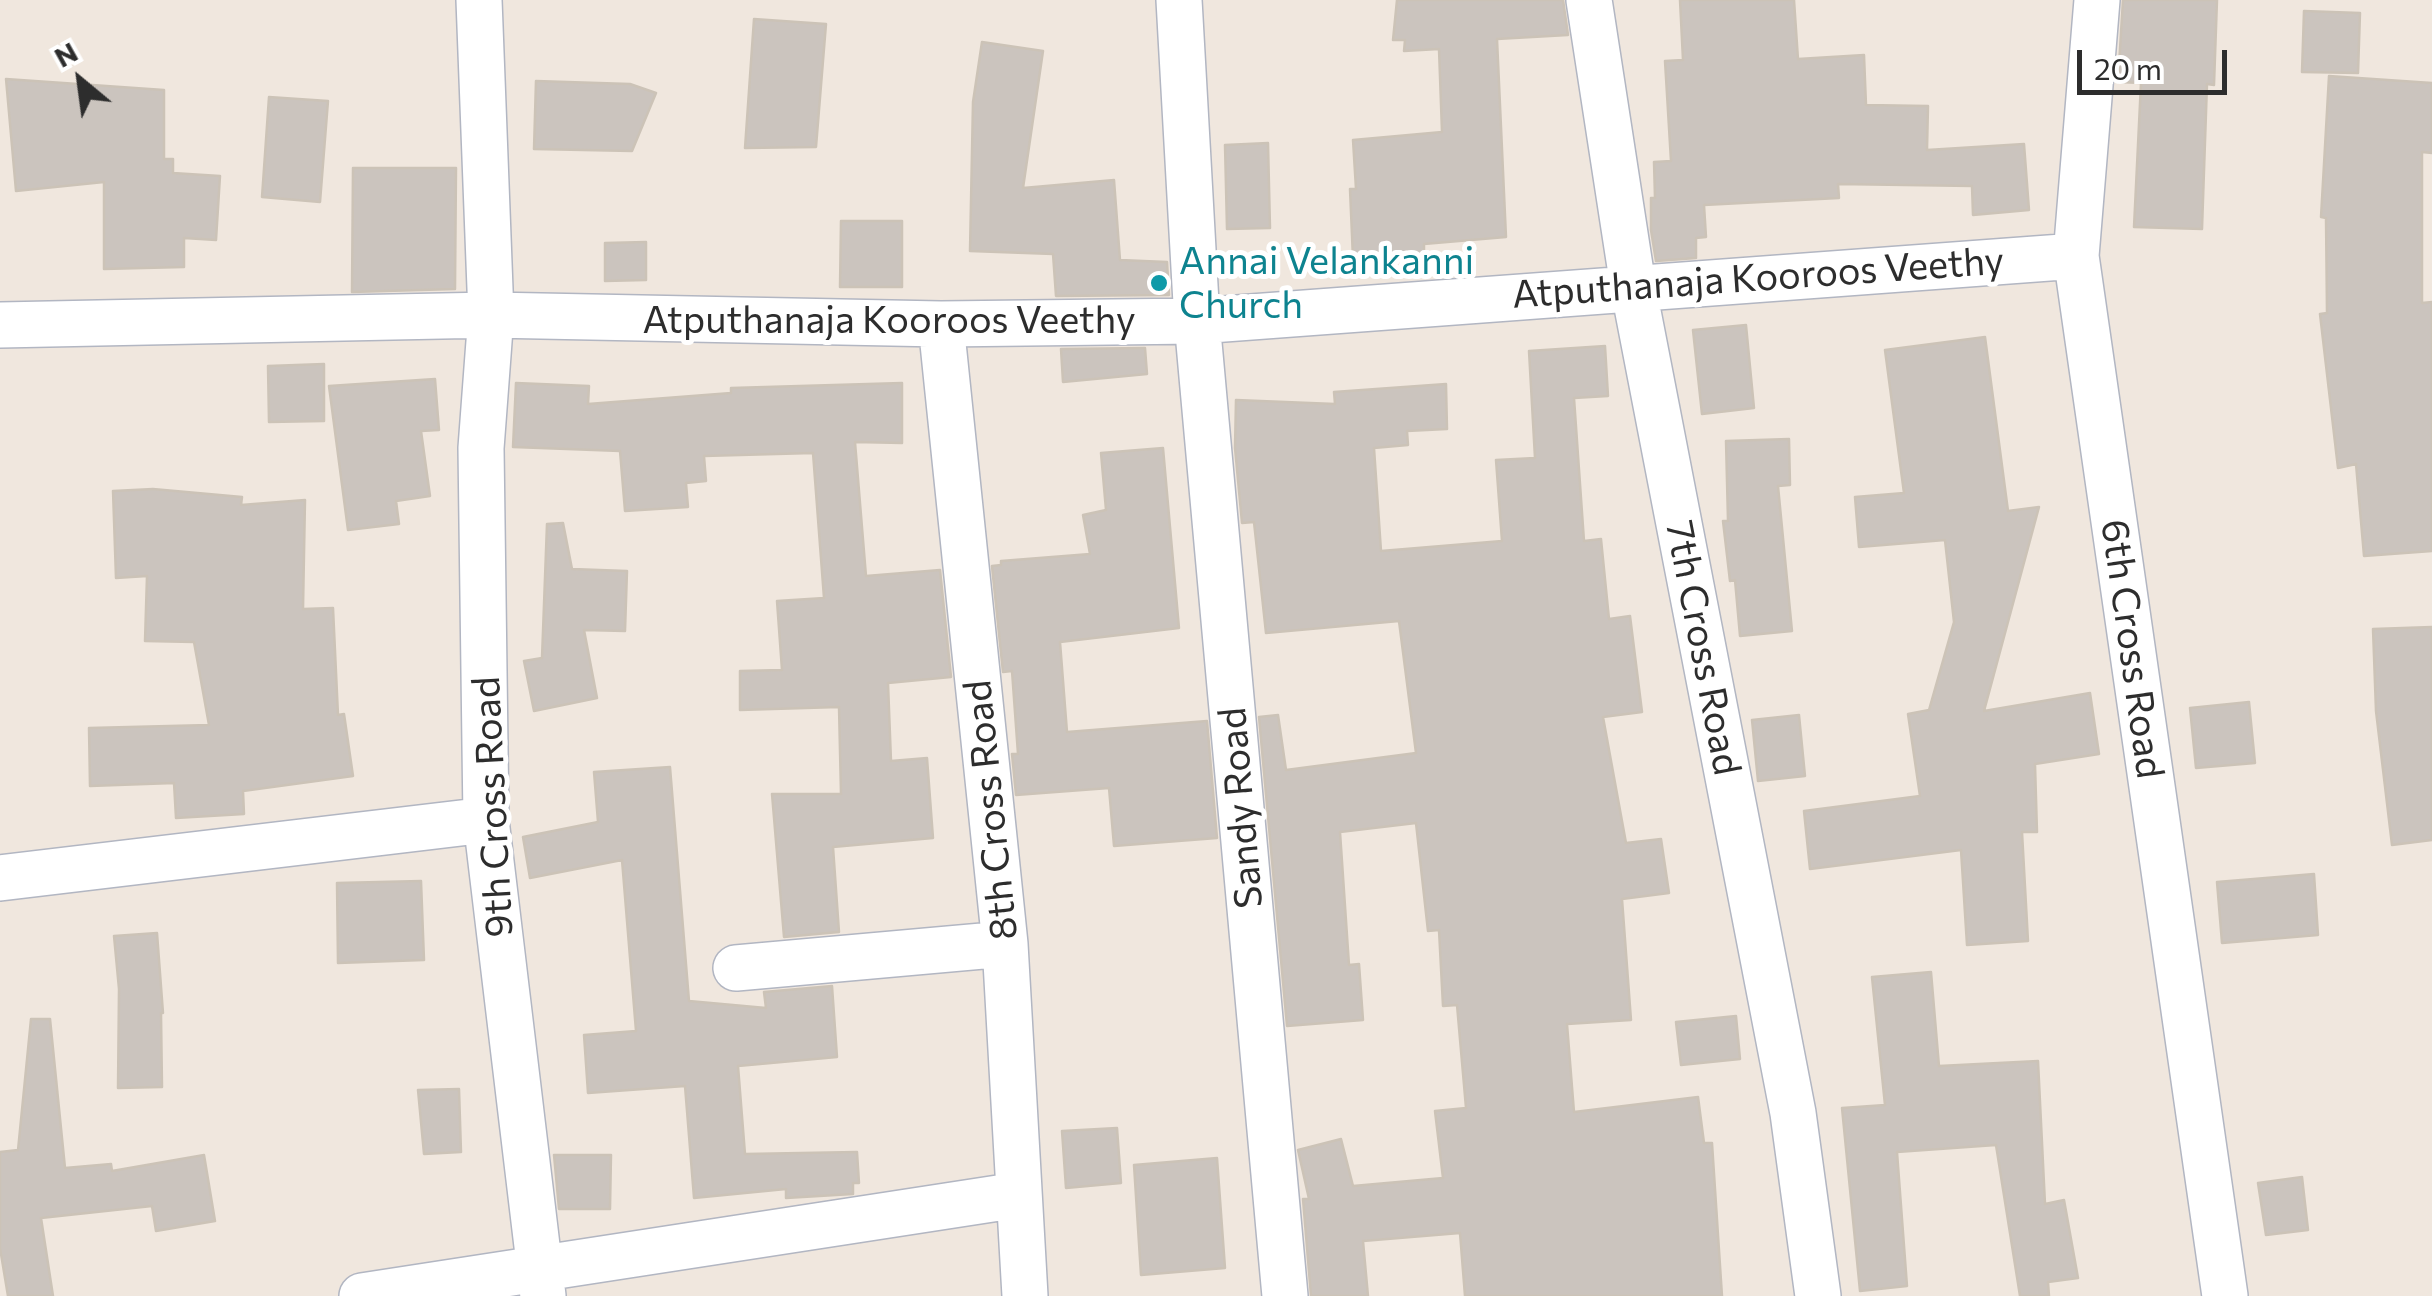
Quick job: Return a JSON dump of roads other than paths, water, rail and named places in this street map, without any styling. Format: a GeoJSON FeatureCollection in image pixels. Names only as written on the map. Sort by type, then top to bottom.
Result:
{"type":"FeatureCollection","features":[{"type":"Feature","properties":{"kind":"street","name":"9th Cross Road"},"geometry":{"type":"LineString","coordinates":[[479,0],[491,315],[481,448],[486,820],[541,1283]]}},
{"type":"Feature","properties":{"kind":"street","name":"Sandy Road"},"geometry":{"type":"LineString","coordinates":[[1179,0],[1197,321],[1285,1296]]}},
{"type":"Feature","properties":{"kind":"street","name":"7th Cross Road"},"geometry":{"type":"LineString","coordinates":[[1589,0],[1633,286],[1792,1113],[1818,1296]]}},
{"type":"Feature","properties":{"kind":"street","name":"6th Cross Road"},"geometry":{"type":"LineString","coordinates":[[2097,0],[2076,256],[2225,1296]]}},
{"type":"Feature","properties":{"kind":"street","name":"Atputhanaja Kooroos Veethy"},"geometry":{"type":"LineString","coordinates":[[0,325],[491,315],[942,324],[1197,321],[2076,256]]}},
{"type":"Feature","properties":{"kind":"street","name":"8th Cross Road"},"geometry":{"type":"LineString","coordinates":[[942,324],[1004,944],[1025,1296]]}},
{"type":"Feature","properties":{"kind":"street"},"geometry":{"type":"LineString","coordinates":[[0,878],[486,820]]}},
{"type":"Feature","properties":{"kind":"street"},"geometry":{"type":"LineString","coordinates":[[736,968],[1004,944]]}},
{"type":"Feature","properties":{"kind":"street"},"geometry":{"type":"LineString","coordinates":[[362,1296],[541,1283],[1018,1196]]}},
{"type":"Feature","properties":{"kind":"place","name":"Annai Velankanni Church"},"geometry":{"type":"Point","coordinates":[1159,283]}}]}
